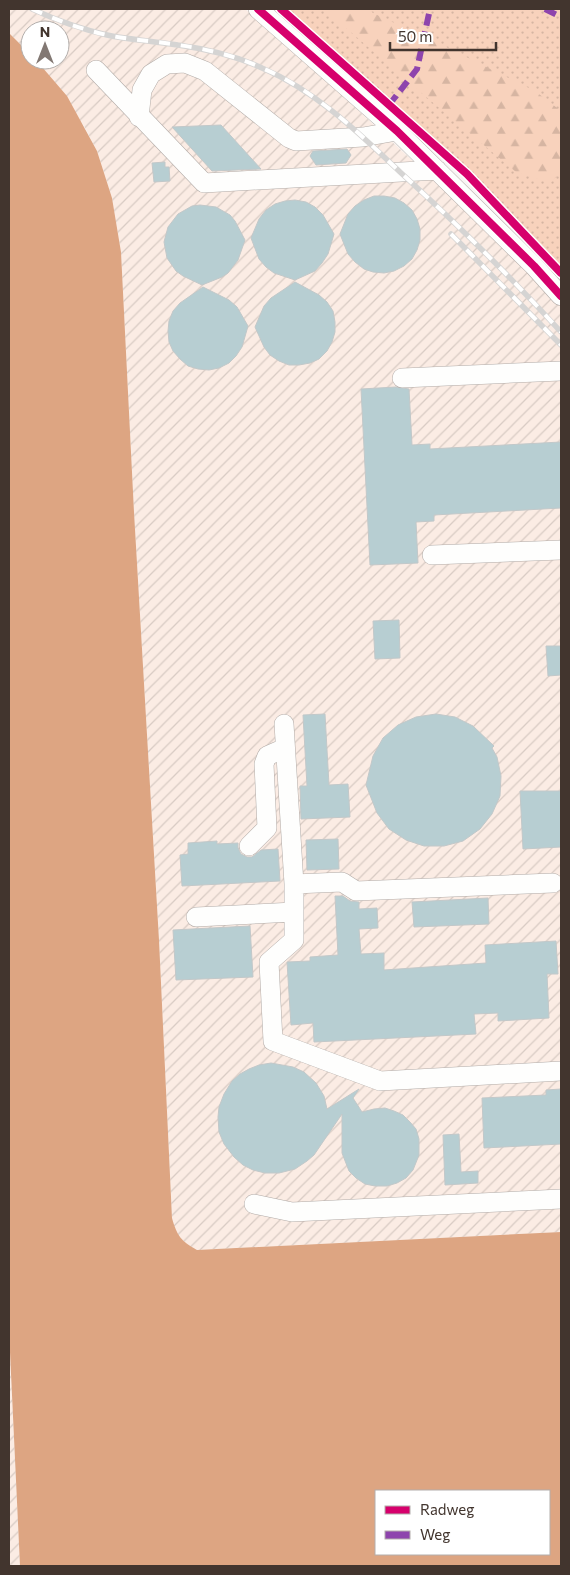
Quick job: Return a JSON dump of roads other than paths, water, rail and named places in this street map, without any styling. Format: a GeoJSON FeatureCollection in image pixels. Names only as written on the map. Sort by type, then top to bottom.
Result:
{"type":"FeatureCollection","features":[{"type":"Feature","properties":{"kind":"street"},"geometry":{"type":"LineString","coordinates":[[258,9],[397,131],[534,266],[561,296]]}},
{"type":"Feature","properties":{"kind":"street"},"geometry":{"type":"LineString","coordinates":[[139,117],[142,90],[151,74],[167,64],[185,63],[205,70],[289,138],[296,141],[363,137],[397,131]]}},
{"type":"Feature","properties":{"kind":"street"},"geometry":{"type":"LineString","coordinates":[[96,70],[204,183],[437,170]]}},
{"type":"Feature","properties":{"kind":"street"},"geometry":{"type":"LineString","coordinates":[[402,378],[561,371]]}},
{"type":"Feature","properties":{"kind":"street"},"geometry":{"type":"LineString","coordinates":[[432,555],[561,550]]}},
{"type":"Feature","properties":{"kind":"street"},"geometry":{"type":"LineString","coordinates":[[284,724],[294,884],[294,940],[269,962],[273,1041],[380,1081],[561,1071]]}},
{"type":"Feature","properties":{"kind":"street"},"geometry":{"type":"LineString","coordinates":[[249,846],[267,828],[264,764],[267,756],[286,748]]}},
{"type":"Feature","properties":{"kind":"street"},"geometry":{"type":"LineString","coordinates":[[294,884],[342,882],[356,891],[553,883]]}},
{"type":"Feature","properties":{"kind":"street"},"geometry":{"type":"LineString","coordinates":[[196,917],[294,912]]}},
{"type":"Feature","properties":{"kind":"street"},"geometry":{"type":"LineString","coordinates":[[254,1204],[292,1212],[561,1199]]}},
{"type":"Feature","properties":{"kind":"railway"},"geometry":{"type":"LineString","coordinates":[[32,9],[69,24],[107,35],[210,51],[252,64],[282,77],[336,114],[421,191],[502,270],[561,332]]}},
{"type":"Feature","properties":{"kind":"railway"},"geometry":{"type":"LineString","coordinates":[[451,234],[561,345]]}}]}
